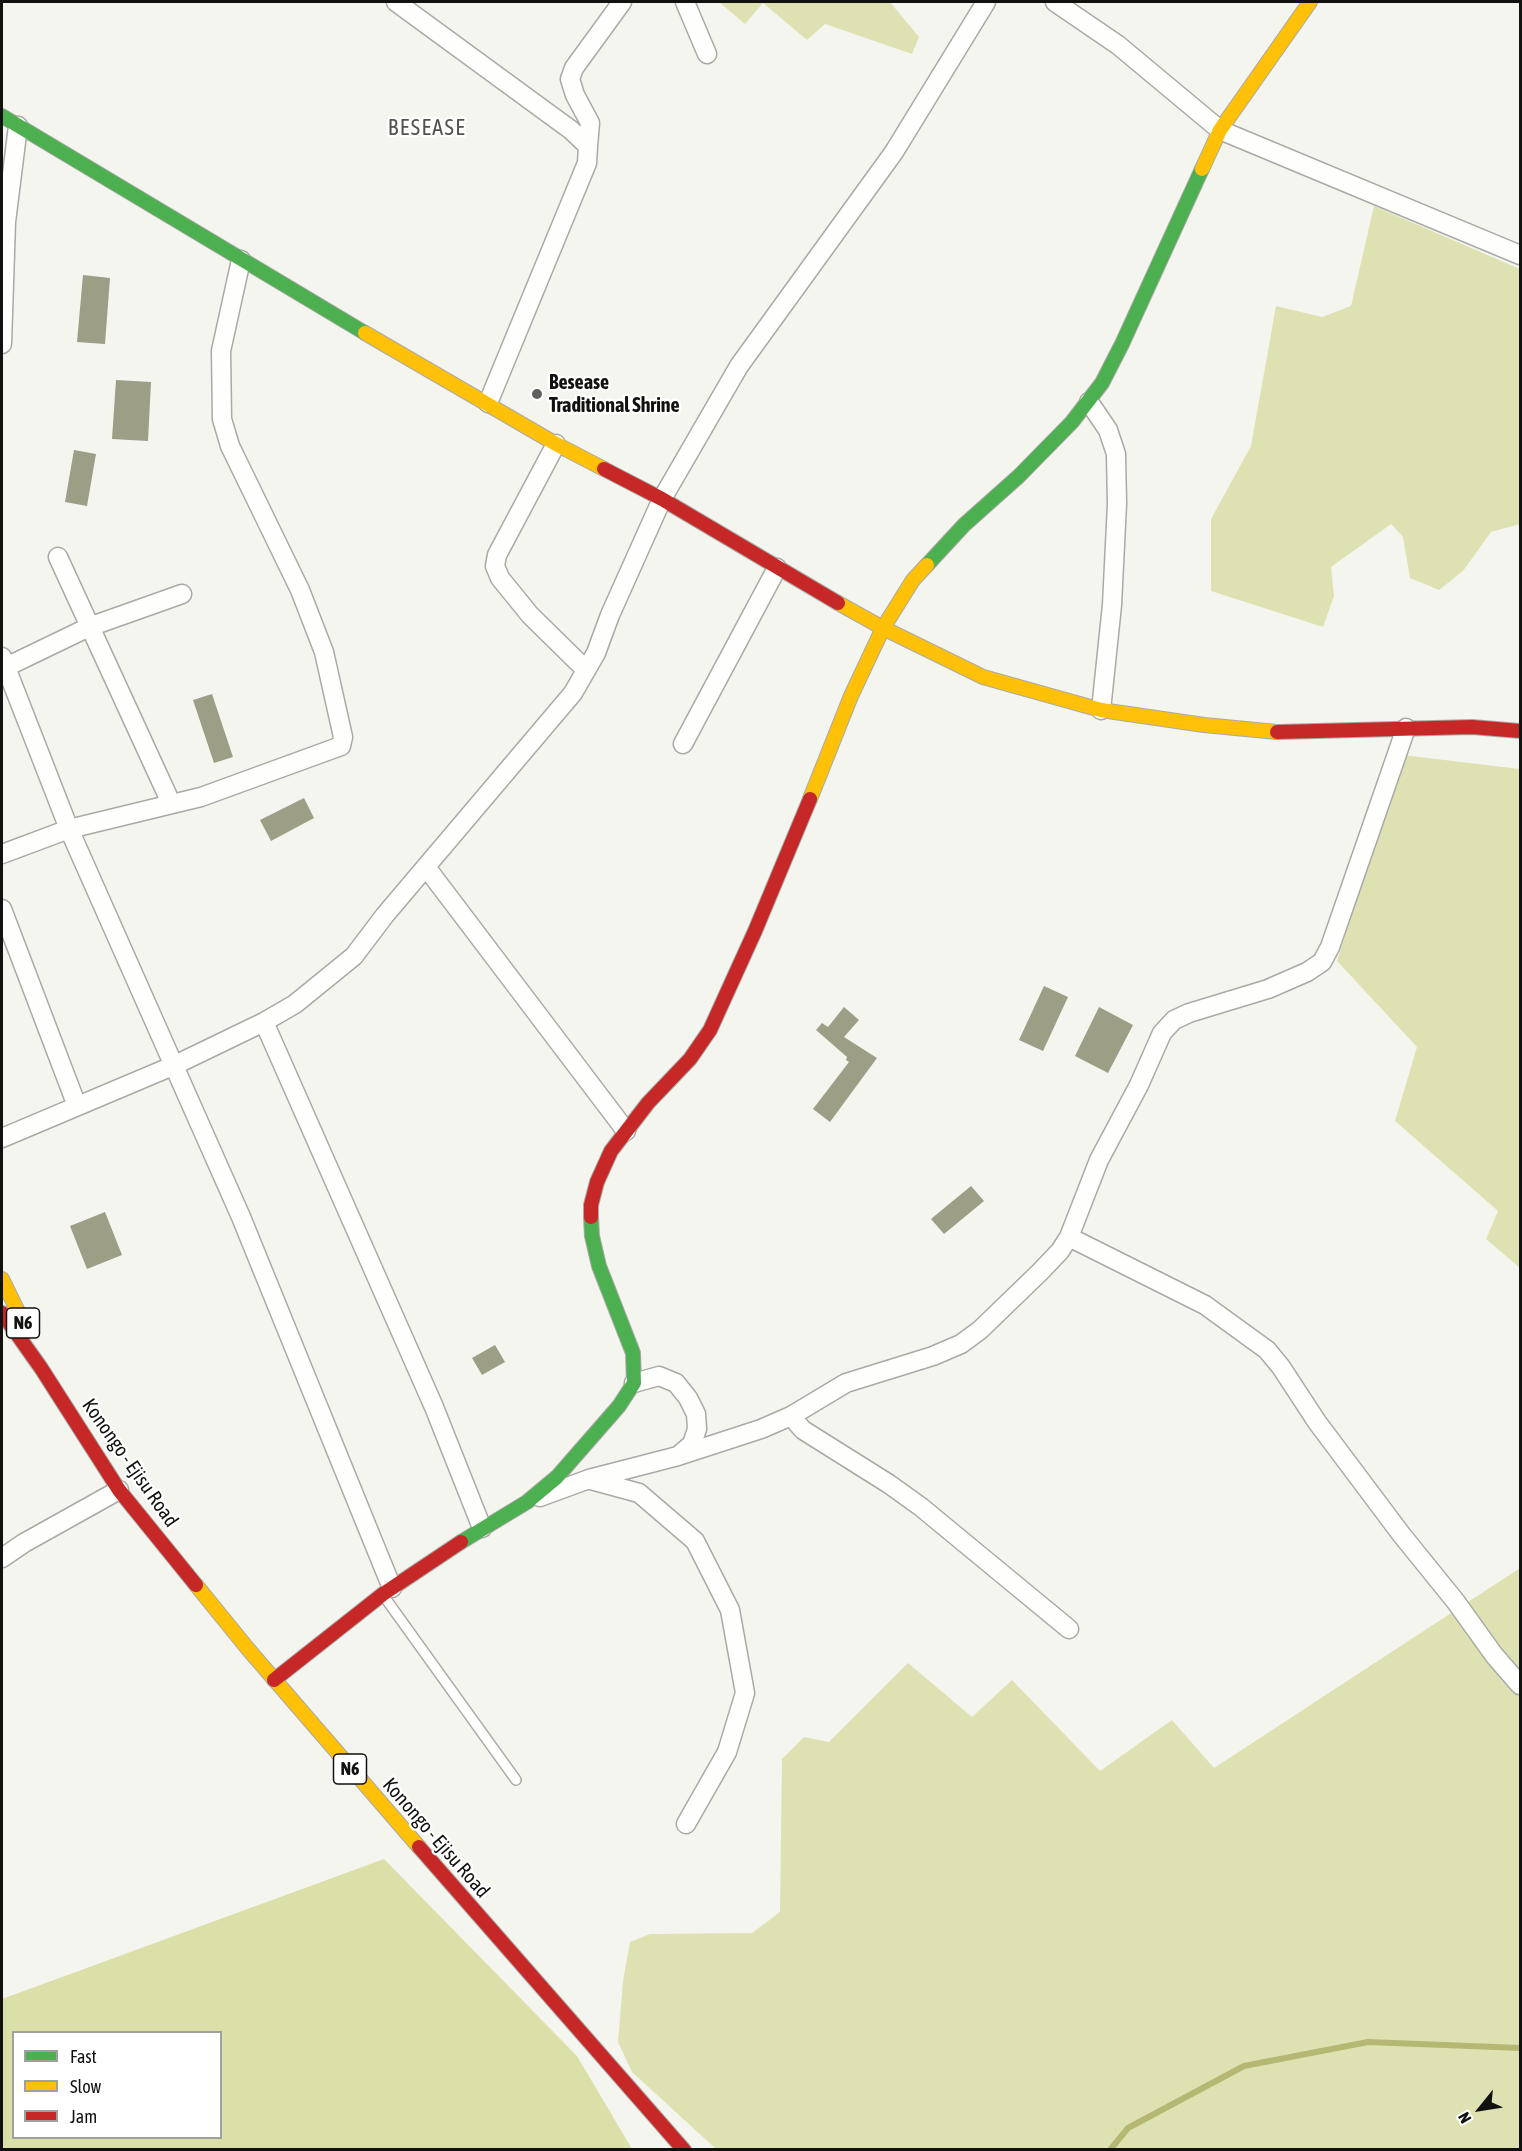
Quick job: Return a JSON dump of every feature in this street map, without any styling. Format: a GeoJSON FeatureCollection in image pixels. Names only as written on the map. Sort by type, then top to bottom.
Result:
{"type":"FeatureCollection","features":[{"type":"Feature","properties":{"kind":"main road"},"geometry":{"type":"LineString","coordinates":[[274,1680],[387,1591],[444,1551],[528,1502],[557,1477],[619,1406],[634,1383],[633,1353],[599,1266],[592,1236],[591,1204],[597,1182],[611,1151],[648,1103],[690,1059],[710,1030],[755,931],[851,696],[883,628],[913,580],[964,525],[1019,476],[1072,422],[1102,383],[1122,345],[1220,130],[1310,2]]}},
{"type":"Feature","properties":{"kind":"main road"},"geometry":{"type":"LineString","coordinates":[[2,116],[241,260],[556,444],[662,499],[883,628],[983,677],[1101,710],[1204,725],[1282,733],[1472,727],[1521,731]]}},
{"type":"Feature","properties":{"kind":"main road","name":"Konongo - Ejisu Road"},"geometry":{"type":"LineString","coordinates":[[2,1279],[27,1329],[41,1368]]}},
{"type":"Feature","properties":{"kind":"main road","name":"Konongo - Ejisu Road"},"geometry":{"type":"LineString","coordinates":[[2,1313],[41,1368],[119,1490],[274,1680],[684,2150]]}},
{"type":"Feature","properties":{"kind":"street"},"geometry":{"type":"LineString","coordinates":[[396,2],[571,130],[588,146]]}},
{"type":"Feature","properties":{"kind":"street"},"geometry":{"type":"LineString","coordinates":[[488,403],[587,163],[590,123],[575,95],[570,79],[574,68],[622,2]]}},
{"type":"Feature","properties":{"kind":"street"},"geometry":{"type":"LineString","coordinates":[[685,2],[707,54]]}},
{"type":"Feature","properties":{"kind":"street"},"geometry":{"type":"LineString","coordinates":[[2,1138],[175,1065],[264,1022],[295,1004],[354,956],[385,915],[573,693],[596,652],[610,615],[662,499],[739,366],[894,152],[986,2]]}},
{"type":"Feature","properties":{"kind":"street"},"geometry":{"type":"LineString","coordinates":[[1055,2],[1118,45],[1220,130],[1520,255]]}},
{"type":"Feature","properties":{"kind":"street"},"geometry":{"type":"LineString","coordinates":[[2,344],[6,222],[18,126]]}},
{"type":"Feature","properties":{"kind":"street"},"geometry":{"type":"LineString","coordinates":[[2,854],[69,829],[201,797],[341,746],[344,738],[324,652],[300,590],[230,446],[222,419],[221,351],[241,260]]}},
{"type":"Feature","properties":{"kind":"street"},"geometry":{"type":"LineString","coordinates":[[1089,402],[1108,430],[1116,454],[1117,504],[1112,605],[1101,710]]}},
{"type":"Feature","properties":{"kind":"street"},"geometry":{"type":"LineString","coordinates":[[556,444],[497,555],[495,566],[500,578],[530,615],[586,670]]}},
{"type":"Feature","properties":{"kind":"street"},"geometry":{"type":"LineString","coordinates":[[58,557],[171,803]]}},
{"type":"Feature","properties":{"kind":"street"},"geometry":{"type":"LineString","coordinates":[[683,744],[777,568]]}},
{"type":"Feature","properties":{"kind":"street"},"geometry":{"type":"LineString","coordinates":[[182,594],[89,627],[2,664],[69,829],[264,1271],[387,1591]]}},
{"type":"Feature","properties":{"kind":"street"},"geometry":{"type":"LineString","coordinates":[[528,1502],[589,1479],[678,1456],[761,1429],[791,1416],[846,1383],[933,1356],[961,1344],[980,1329],[1040,1272],[1060,1251],[1069,1237],[1100,1160],[1139,1085],[1162,1033],[1174,1020],[1189,1013],[1268,989],[1307,972],[1322,962],[1330,948],[1406,728]]}},
{"type":"Feature","properties":{"kind":"street"},"geometry":{"type":"LineString","coordinates":[[426,867],[626,1131]]}},
{"type":"Feature","properties":{"kind":"street"},"geometry":{"type":"LineString","coordinates":[[2,909],[77,1106]]}},
{"type":"Feature","properties":{"kind":"street"},"geometry":{"type":"LineString","coordinates":[[264,1022],[434,1407],[482,1528]]}},
{"type":"Feature","properties":{"kind":"street"},"geometry":{"type":"LineString","coordinates":[[1069,1237],[1205,1305],[1267,1350],[1281,1367],[1317,1422],[1401,1534],[1456,1602],[1494,1655],[1521,1686]]}},
{"type":"Feature","properties":{"kind":"street"},"geometry":{"type":"LineString","coordinates":[[634,1383],[659,1376],[676,1383],[688,1398],[696,1414],[697,1429],[692,1444],[678,1456]]}},
{"type":"Feature","properties":{"kind":"street"},"geometry":{"type":"LineString","coordinates":[[791,1416],[803,1430],[921,1507],[1069,1629]]}},
{"type":"Feature","properties":{"kind":"street"},"geometry":{"type":"LineString","coordinates":[[589,1479],[639,1493],[695,1541],[730,1610],[745,1693],[727,1752],[686,1824]]}},
{"type":"Feature","properties":{"kind":"street"},"geometry":{"type":"LineString","coordinates":[[2,1558],[24,1543],[119,1490]]}},
{"type":"Feature","properties":{"kind":"lane"},"geometry":{"type":"LineString","coordinates":[[387,1591],[516,1780]]}},
{"type":"Feature","properties":{"kind":"green space"},"geometry":{"type":"Polygon","coordinates":[[[719,2],[890,2],[919,37],[912,54],[825,24],[807,40],[763,3],[745,24],[719,2]]]}},
{"type":"Feature","properties":{"kind":"green space"},"geometry":{"type":"Polygon","coordinates":[[[1374,206],[1520,269],[1520,524],[1491,532],[1463,571],[1439,590],[1410,578],[1403,537],[1391,524],[1331,567],[1334,596],[1323,627],[1211,591],[1211,519],[1251,446],[1276,306],[1322,317],[1351,306],[1374,206]]]}},
{"type":"Feature","properties":{"kind":"green space"},"geometry":{"type":"Polygon","coordinates":[[[1403,755],[1520,769],[1520,1268],[1486,1239],[1498,1211],[1395,1121],[1417,1047],[1337,961],[1403,755]]]}},
{"type":"Feature","properties":{"kind":"green space"},"geometry":{"type":"Polygon","coordinates":[[[1520,1568],[1520,2149],[716,2149],[632,2072],[618,2042],[623,1981],[630,1942],[650,1934],[752,1933],[780,1912],[782,1759],[804,1737],[829,1742],[908,1663],[972,1717],[1012,1680],[1100,1771],[1172,1720],[1214,1768],[1520,1568]]]}},
{"type":"Feature","properties":{"kind":"green space"},"geometry":{"type":"Polygon","coordinates":[[[384,1859],[577,2056],[632,2149],[2,2149],[2,1999],[384,1859]]]}},
{"type":"Feature","properties":{"kind":"building"},"geometry":{"type":"Polygon","coordinates":[[[83,275],[110,278],[105,344],[77,342],[83,275]]]}},
{"type":"Feature","properties":{"kind":"building"},"geometry":{"type":"Polygon","coordinates":[[[116,380],[151,382],[148,441],[112,439],[116,380]]]}},
{"type":"Feature","properties":{"kind":"building"},"geometry":{"type":"Polygon","coordinates":[[[74,450],[96,454],[87,506],[65,502],[74,450]]]}},
{"type":"Feature","properties":{"kind":"building"},"geometry":{"type":"Polygon","coordinates":[[[212,694],[233,757],[214,763],[193,700],[212,694]]]}},
{"type":"Feature","properties":{"kind":"building"},"geometry":{"type":"Polygon","coordinates":[[[304,798],[314,818],[271,841],[260,820],[304,798]]]}},
{"type":"Feature","properties":{"kind":"building"},"geometry":{"type":"Polygon","coordinates":[[[1044,986],[1068,997],[1043,1051],[1019,1040],[1044,986]]]}},
{"type":"Feature","properties":{"kind":"building"},"geometry":{"type":"Polygon","coordinates":[[[844,1007],[859,1020],[844,1037],[877,1058],[830,1122],[813,1109],[849,1062],[846,1060],[847,1057],[816,1030],[822,1023],[828,1027],[844,1007]]]}},
{"type":"Feature","properties":{"kind":"building"},"geometry":{"type":"Polygon","coordinates":[[[1099,1007],[1133,1025],[1108,1073],[1075,1056],[1099,1007]]]}},
{"type":"Feature","properties":{"kind":"building"},"geometry":{"type":"Polygon","coordinates":[[[971,1186],[984,1201],[944,1234],[931,1219],[971,1186]]]}},
{"type":"Feature","properties":{"kind":"building"},"geometry":{"type":"Polygon","coordinates":[[[105,1212],[122,1255],[87,1269],[70,1226],[105,1212]]]}},
{"type":"Feature","properties":{"kind":"building"},"geometry":{"type":"Polygon","coordinates":[[[495,1345],[505,1362],[482,1375],[472,1358],[495,1345]]]}},
{"type":"Feature","properties":{"kind":"waterway"},"geometry":{"type":"LineString","coordinates":[[1110,2150],[1128,2128],[1244,2066],[1368,2042],[1520,2048]]}},
{"type":"Feature","properties":{"kind":"traffic: fast"},"geometry":{"type":"LineString","coordinates":[[2,116],[365,333]]}},
{"type":"Feature","properties":{"kind":"traffic: fast"},"geometry":{"type":"LineString","coordinates":[[927,565],[964,525],[1019,476],[1072,422],[1102,383],[1202,169]]}},
{"type":"Feature","properties":{"kind":"traffic: fast"},"geometry":{"type":"LineString","coordinates":[[461,1542],[527,1502],[557,1477],[619,1406],[634,1383],[633,1353],[599,1266],[592,1236],[591,1217]]}},
{"type":"Feature","properties":{"kind":"traffic: slow"},"geometry":{"type":"LineString","coordinates":[[1202,169],[1220,130],[1310,2]]}},
{"type":"Feature","properties":{"kind":"traffic: slow"},"geometry":{"type":"LineString","coordinates":[[365,333],[556,444],[604,469]]}},
{"type":"Feature","properties":{"kind":"traffic: slow"},"geometry":{"type":"LineString","coordinates":[[810,799],[851,696],[883,628],[913,580],[927,565]]}},
{"type":"Feature","properties":{"kind":"traffic: slow"},"geometry":{"type":"LineString","coordinates":[[838,603],[883,628],[983,677],[1101,710],[1204,725],[1277,732]]}},
{"type":"Feature","properties":{"kind":"traffic: slow"},"geometry":{"type":"LineString","coordinates":[[2,1279],[27,1330]]}},
{"type":"Feature","properties":{"kind":"traffic: slow"},"geometry":{"type":"LineString","coordinates":[[196,1585],[248,1649],[419,1847]]}},
{"type":"Feature","properties":{"kind":"traffic: jam"},"geometry":{"type":"LineString","coordinates":[[604,469],[662,499],[838,603]]}},
{"type":"Feature","properties":{"kind":"traffic: jam"},"geometry":{"type":"LineString","coordinates":[[1277,732],[1472,727],[1520,731]]}},
{"type":"Feature","properties":{"kind":"traffic: jam"},"geometry":{"type":"LineString","coordinates":[[591,1217],[591,1205],[597,1182],[611,1151],[648,1103],[690,1059],[710,1030],[755,931],[810,799]]}},
{"type":"Feature","properties":{"kind":"traffic: jam"},"geometry":{"type":"LineString","coordinates":[[2,1313],[41,1368],[119,1490],[196,1585]]}},
{"type":"Feature","properties":{"kind":"traffic: jam"},"geometry":{"type":"LineString","coordinates":[[274,1680],[383,1594],[461,1542]]}},
{"type":"Feature","properties":{"kind":"traffic: jam"},"geometry":{"type":"LineString","coordinates":[[419,1847],[684,2150]]}},
{"type":"Feature","properties":{"kind":"place","name":"Besease Traditional Shrine"},"geometry":{"type":"Point","coordinates":[537,394]}},
{"type":"Feature","properties":{"kind":"district","name":"BESEASE"},"geometry":{"type":"Point","coordinates":[427,128]}}]}
